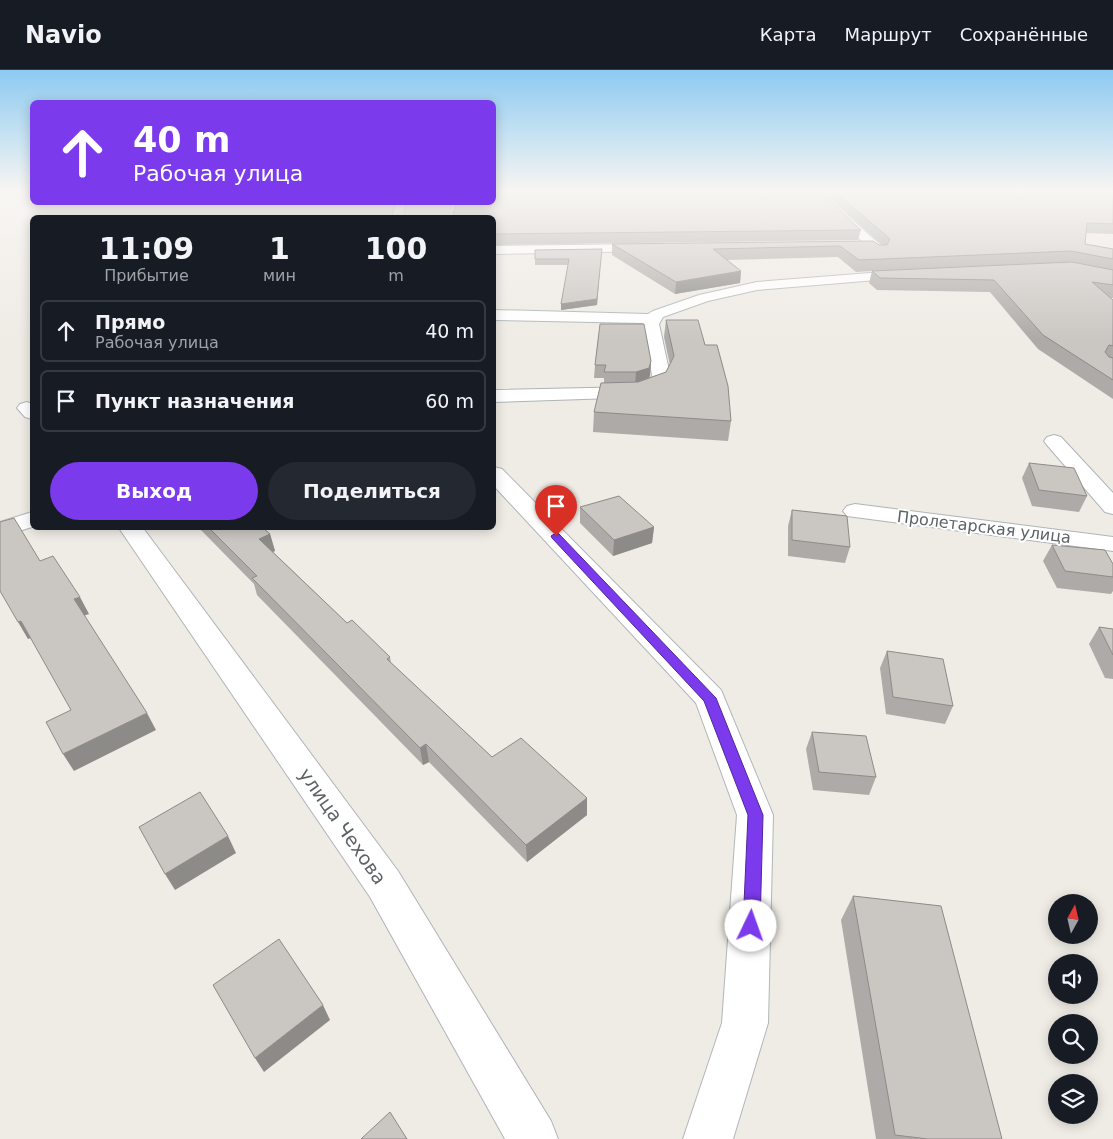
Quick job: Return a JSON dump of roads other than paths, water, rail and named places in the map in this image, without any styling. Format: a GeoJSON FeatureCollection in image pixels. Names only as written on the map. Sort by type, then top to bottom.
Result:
{"type":"FeatureCollection","features":[{"type":"Feature","properties":{"kind":"street"},"geometry":{"type":"LineString","coordinates":[[496,315],[652,319],[658,314],[704,298],[757,286],[922,271],[893,260],[868,241]]}},
{"type":"Feature","properties":{"kind":"street"},"geometry":{"type":"LineString","coordinates":[[854,246],[874,246]]}},
{"type":"Feature","properties":{"kind":"street"},"geometry":{"type":"LineString","coordinates":[[496,250],[658,248]]}},
{"type":"Feature","properties":{"kind":"street"},"geometry":{"type":"LineString","coordinates":[[496,396],[637,394],[658,386],[661,375],[651,324],[652,319]]}},
{"type":"Feature","properties":{"kind":"street"},"geometry":{"type":"LineString","coordinates":[[1054,441],[1113,507]]}},
{"type":"Feature","properties":{"kind":"street"},"geometry":{"type":"LineString","coordinates":[[496,476],[530,509],[710,698],[755,815],[745,1023],[708,1139]]}},
{"type":"Feature","properties":{"kind":"street","name":"Пролетарская улица"},"geometry":{"type":"LineString","coordinates":[[855,511],[1113,544]]}},
{"type":"Feature","properties":{"kind":"street"},"geometry":{"type":"LineString","coordinates":[[0,530],[30,520]]}},
{"type":"Feature","properties":{"kind":"street","name":"улица Чехова"},"geometry":{"type":"LineString","coordinates":[[132,530],[384,884],[533,1139]]}}]}
